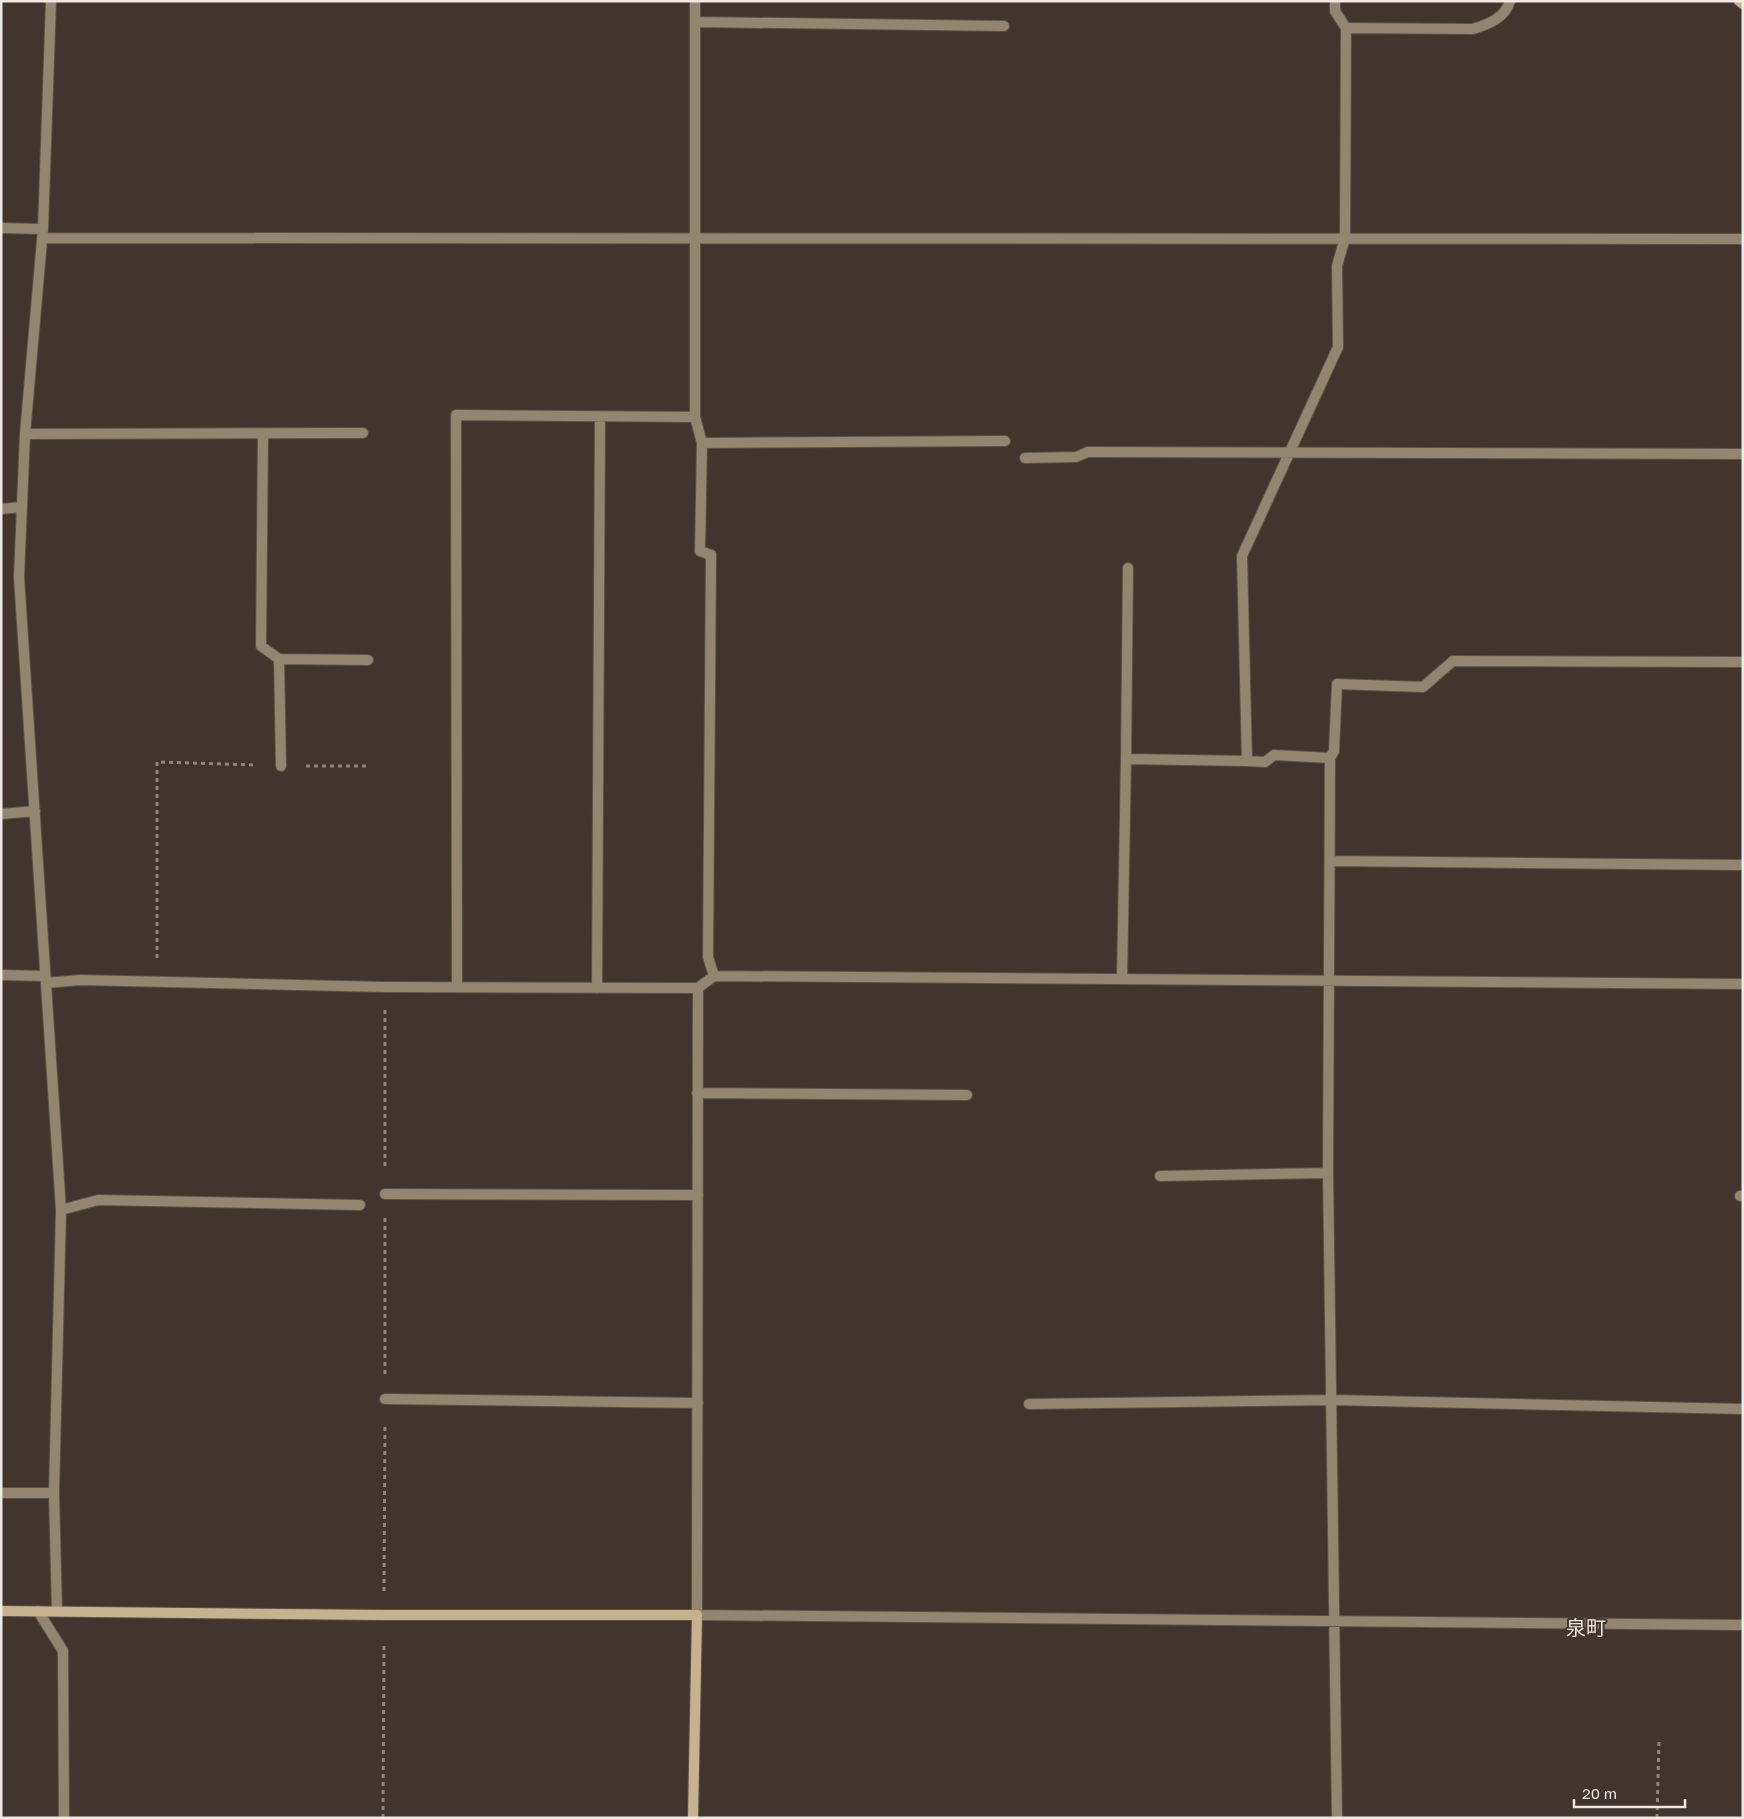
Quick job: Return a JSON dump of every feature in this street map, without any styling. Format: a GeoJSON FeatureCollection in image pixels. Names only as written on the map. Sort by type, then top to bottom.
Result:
{"type":"FeatureCollection","features":[{"type":"Feature","properties":{"kind":"street"},"geometry":{"type":"LineString","coordinates":[[51,1],[43,234],[25,434],[19,577],[61,1210],[54,1493],[57,1611]]}},
{"type":"Feature","properties":{"kind":"street"},"geometry":{"type":"LineString","coordinates":[[695,1],[695,417],[702,443],[700,551],[711,555],[708,957],[714,976]]}},
{"type":"Feature","properties":{"kind":"street"},"geometry":{"type":"LineString","coordinates":[[1247,761],[1242,556],[1338,347],[1337,266],[1345,238],[1346,28],[1335,11],[1335,1]]}},
{"type":"Feature","properties":{"kind":"street"},"geometry":{"type":"LineString","coordinates":[[1346,28],[1473,29],[1492,22],[1508,10],[1510,1]]}},
{"type":"Feature","properties":{"kind":"street"},"geometry":{"type":"LineString","coordinates":[[1739,1],[1743,4]]}},
{"type":"Feature","properties":{"kind":"street"},"geometry":{"type":"LineString","coordinates":[[695,22],[1004,26]]}},
{"type":"Feature","properties":{"kind":"street"},"geometry":{"type":"LineString","coordinates":[[1,228],[43,234],[696,239],[1743,239]]}},
{"type":"Feature","properties":{"kind":"street"},"geometry":{"type":"LineString","coordinates":[[457,987],[456,415],[695,417]]}},
{"type":"Feature","properties":{"kind":"street"},"geometry":{"type":"LineString","coordinates":[[597,988],[600,417]]}},
{"type":"Feature","properties":{"kind":"street"},"geometry":{"type":"LineString","coordinates":[[25,434],[262,435],[363,433]]}},
{"type":"Feature","properties":{"kind":"street"},"geometry":{"type":"LineString","coordinates":[[262,435],[261,646],[279,659],[368,660]]}},
{"type":"Feature","properties":{"kind":"street"},"geometry":{"type":"LineString","coordinates":[[702,443],[1005,442]]}},
{"type":"Feature","properties":{"kind":"street"},"geometry":{"type":"LineString","coordinates":[[1025,458],[1076,457],[1088,452],[1743,454]]}},
{"type":"Feature","properties":{"kind":"street"},"geometry":{"type":"LineString","coordinates":[[1,509],[21,507]]}},
{"type":"Feature","properties":{"kind":"street"},"geometry":{"type":"LineString","coordinates":[[1122,979],[1128,568]]}},
{"type":"Feature","properties":{"kind":"street"},"geometry":{"type":"LineString","coordinates":[[279,659],[281,766]]}},
{"type":"Feature","properties":{"kind":"street"},"geometry":{"type":"LineString","coordinates":[[1336,1818],[1328,1173],[1330,758],[1334,751],[1337,684],[1423,687],[1453,661],[1743,662]]}},
{"type":"Feature","properties":{"kind":"street"},"geometry":{"type":"LineString","coordinates":[[1126,759],[1265,762],[1274,755],[1330,758]]}},
{"type":"Feature","properties":{"kind":"street"},"geometry":{"type":"LineString","coordinates":[[1,814],[35,811]]}},
{"type":"Feature","properties":{"kind":"street"},"geometry":{"type":"LineString","coordinates":[[1330,862],[1743,865]]}},
{"type":"Feature","properties":{"kind":"street"},"geometry":{"type":"LineString","coordinates":[[1,975],[45,980],[384,987],[698,988],[714,976],[1743,984]]}},
{"type":"Feature","properties":{"kind":"street"},"geometry":{"type":"LineString","coordinates":[[693,1818],[697,1615],[698,988]]}},
{"type":"Feature","properties":{"kind":"street"},"geometry":{"type":"LineString","coordinates":[[697,1093],[967,1095]]}},
{"type":"Feature","properties":{"kind":"street"},"geometry":{"type":"LineString","coordinates":[[1160,1176],[1328,1173]]}},
{"type":"Feature","properties":{"kind":"street"},"geometry":{"type":"LineString","coordinates":[[385,1194],[698,1195]]}},
{"type":"Feature","properties":{"kind":"street"},"geometry":{"type":"LineString","coordinates":[[61,1210],[98,1200],[360,1205]]}},
{"type":"Feature","properties":{"kind":"street"},"geometry":{"type":"LineString","coordinates":[[385,1399],[698,1403]]}},
{"type":"Feature","properties":{"kind":"street"},"geometry":{"type":"LineString","coordinates":[[1029,1404],[1332,1400],[1743,1409]]}},
{"type":"Feature","properties":{"kind":"street"},"geometry":{"type":"LineString","coordinates":[[1,1493],[54,1493]]}},
{"type":"Feature","properties":{"kind":"street"},"geometry":{"type":"LineString","coordinates":[[1,1611],[697,1615],[1743,1625]]}},
{"type":"Feature","properties":{"kind":"street"},"geometry":{"type":"LineString","coordinates":[[38,1611],[63,1651],[64,1818]]}},
{"type":"Feature","properties":{"kind":"path"},"geometry":{"type":"LineString","coordinates":[[157,982],[157,762],[281,766],[369,766]]}},
{"type":"Feature","properties":{"kind":"path"},"geometry":{"type":"LineString","coordinates":[[384,987],[384,1614]]}},
{"type":"Feature","properties":{"kind":"path"},"geometry":{"type":"LineString","coordinates":[[383,1818],[384,1643]]}},
{"type":"Feature","properties":{"kind":"path"},"geometry":{"type":"LineString","coordinates":[[1657,1818],[1659,1740]]}},
{"type":"Feature","properties":{"kind":"district","name":"泉町"},"geometry":{"type":"Point","coordinates":[1586,1628]}}]}
